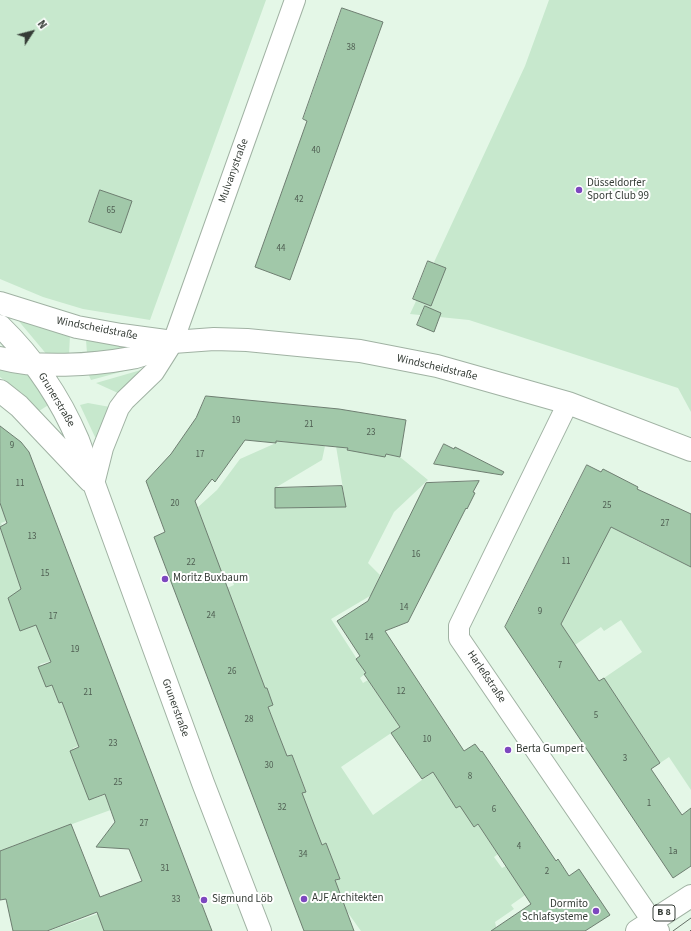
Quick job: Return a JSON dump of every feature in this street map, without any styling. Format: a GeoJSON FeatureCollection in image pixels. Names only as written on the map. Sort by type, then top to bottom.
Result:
{"type":"FeatureCollection","features":[{"type":"Feature","properties":{"kind":"main road","name":"Windscheidstraße"},"geometry":{"type":"LineString","coordinates":[[0,303],[77,327],[173,342],[214,339],[247,340],[360,351],[437,366],[568,403],[691,450]]}},
{"type":"Feature","properties":{"kind":"main road","name":"Grunerstraße"},"geometry":{"type":"LineString","coordinates":[[0,326],[33,363],[70,420],[202,783],[260,931]]}},
{"type":"Feature","properties":{"kind":"main road","name":"Windscheidstraße"},"geometry":{"type":"LineString","coordinates":[[0,358],[60,365],[132,358],[173,342]]}},
{"type":"Feature","properties":{"kind":"main road","name":"Grunerstraße"},"geometry":{"type":"LineString","coordinates":[[0,391],[19,406],[94,484]]}},
{"type":"Feature","properties":{"kind":"main road","name":"B 8"},"geometry":{"type":"LineString","coordinates":[[649,928],[691,896]]}},
{"type":"Feature","properties":{"kind":"street","name":"Mulvanystraße"},"geometry":{"type":"LineString","coordinates":[[173,342],[295,0]]}},
{"type":"Feature","properties":{"kind":"street"},"geometry":{"type":"LineString","coordinates":[[94,484],[103,448],[119,408],[124,400],[154,372],[173,342]]}},
{"type":"Feature","properties":{"kind":"street","name":"Harleßstraße"},"geometry":{"type":"LineString","coordinates":[[568,403],[459,626],[459,638],[649,928]]}},
{"type":"Feature","properties":{"kind":"green space"},"geometry":{"type":"Polygon","coordinates":[[[0,0],[266,0],[150,320],[83,309],[43,297],[0,279],[0,0]]]}},
{"type":"Feature","properties":{"kind":"green space","name":"Düsseldorfer Sport Club 99"},"geometry":{"type":"Polygon","coordinates":[[[549,0],[691,0],[691,412],[678,388],[469,320],[410,314],[525,66],[549,0]]]}},
{"type":"Feature","properties":{"kind":"green space"},"geometry":{"type":"Polygon","coordinates":[[[17,319],[70,335],[69,355],[48,356],[17,319]]]}},
{"type":"Feature","properties":{"kind":"green space"},"geometry":{"type":"Polygon","coordinates":[[[86,340],[131,345],[131,350],[87,353],[86,340]]]}},
{"type":"Feature","properties":{"kind":"green space"},"geometry":{"type":"Polygon","coordinates":[[[139,367],[91,380],[87,371],[139,367]]]}},
{"type":"Feature","properties":{"kind":"green space"},"geometry":{"type":"Polygon","coordinates":[[[0,369],[28,372],[50,404],[39,411],[22,393],[0,377],[0,369]]]}},
{"type":"Feature","properties":{"kind":"green space"},"geometry":{"type":"Polygon","coordinates":[[[141,370],[141,372],[118,393],[96,383],[141,370]]]}},
{"type":"Feature","properties":{"kind":"green space"},"geometry":{"type":"Polygon","coordinates":[[[88,403],[110,407],[97,438],[95,437],[80,405],[88,403]]]}},
{"type":"Feature","properties":{"kind":"green space"},"geometry":{"type":"Polygon","coordinates":[[[276,441],[325,446],[322,460],[275,488],[275,508],[346,507],[336,446],[348,447],[348,450],[400,457],[428,480],[394,512],[368,563],[380,575],[377,583],[382,585],[380,590],[331,619],[366,673],[360,678],[363,683],[368,680],[400,727],[341,767],[373,815],[440,767],[456,808],[464,803],[474,827],[478,824],[498,854],[494,857],[502,868],[506,866],[528,893],[511,905],[514,909],[495,922],[497,931],[361,931],[346,910],[335,880],[340,879],[326,843],[321,845],[301,794],[306,791],[292,755],[287,756],[268,707],[273,705],[267,688],[265,688],[227,588],[234,585],[229,573],[222,576],[197,508],[217,490],[240,459],[276,443],[276,441]]]}},
{"type":"Feature","properties":{"kind":"green space"},"geometry":{"type":"Polygon","coordinates":[[[0,500],[15,518],[1,523],[39,623],[51,661],[40,664],[48,685],[58,682],[89,742],[73,748],[93,799],[110,793],[116,808],[12,846],[21,879],[0,882],[0,500]]]}},
{"type":"Feature","properties":{"kind":"green space"},"geometry":{"type":"Polygon","coordinates":[[[612,524],[633,534],[631,538],[691,567],[691,790],[669,757],[660,763],[604,678],[642,652],[621,620],[604,631],[601,627],[575,645],[561,624],[612,524]]]}},
{"type":"Feature","properties":{"kind":"green space"},"geometry":{"type":"Polygon","coordinates":[[[100,913],[107,931],[49,931],[100,913]]]}},
{"type":"Feature","properties":{"kind":"building"},"geometry":{"type":"Polygon","coordinates":[[[342,8],[383,22],[290,280],[255,267],[307,121],[303,119],[342,8]]]}},
{"type":"Feature","properties":{"kind":"building"},"geometry":{"type":"Polygon","coordinates":[[[100,190],[132,201],[121,233],[89,222],[100,190]]]}},
{"type":"Feature","properties":{"kind":"building"},"geometry":{"type":"Polygon","coordinates":[[[428,261],[446,268],[431,306],[413,299],[428,261]]]}},
{"type":"Feature","properties":{"kind":"building"},"geometry":{"type":"Polygon","coordinates":[[[425,306],[441,313],[434,332],[417,325],[425,306]]]}},
{"type":"Feature","properties":{"kind":"building"},"geometry":{"type":"Polygon","coordinates":[[[206,396],[339,409],[406,420],[400,457],[386,454],[385,457],[347,450],[348,448],[276,441],[276,443],[245,440],[215,482],[212,479],[195,501],[265,688],[267,688],[273,705],[268,707],[287,756],[292,755],[306,792],[302,793],[313,822],[322,845],[326,843],[340,879],[335,880],[354,931],[304,931],[154,537],[165,532],[146,481],[171,454],[196,418],[206,396]]]}},
{"type":"Feature","properties":{"kind":"building"},"geometry":{"type":"Polygon","coordinates":[[[0,426],[21,442],[29,452],[212,931],[104,931],[97,912],[47,931],[13,931],[6,899],[0,900],[0,851],[71,824],[100,897],[142,881],[129,849],[96,847],[115,822],[105,794],[89,800],[70,751],[79,747],[62,702],[59,703],[52,685],[46,687],[38,667],[51,662],[36,625],[20,631],[8,598],[21,589],[0,527],[7,523],[0,503],[0,426]]]}},
{"type":"Feature","properties":{"kind":"building"},"geometry":{"type":"Polygon","coordinates":[[[444,444],[454,449],[455,447],[504,472],[502,475],[434,464],[444,444]]]}},
{"type":"Feature","properties":{"kind":"building"},"geometry":{"type":"Polygon","coordinates":[[[587,465],[601,472],[603,469],[638,487],[637,489],[691,514],[691,567],[611,527],[561,624],[599,681],[604,678],[660,763],[651,769],[682,815],[691,808],[691,866],[673,878],[505,627],[587,465]]]}},
{"type":"Feature","properties":{"kind":"building"},"geometry":{"type":"Polygon","coordinates":[[[479,481],[467,509],[466,508],[408,622],[385,631],[464,751],[475,744],[481,752],[482,751],[556,861],[558,859],[569,876],[579,869],[610,915],[585,931],[491,931],[531,904],[478,824],[474,827],[460,806],[456,808],[433,772],[422,779],[391,733],[400,727],[364,674],[366,673],[356,659],[360,656],[337,621],[368,601],[426,483],[479,481]]]}},
{"type":"Feature","properties":{"kind":"building"},"geometry":{"type":"Polygon","coordinates":[[[342,486],[346,507],[275,508],[275,488],[342,486]]]}},
{"type":"Feature","properties":{"kind":"tram line"},"geometry":{"type":"LineString","coordinates":[[673,931],[691,918]]}},
{"type":"Feature","properties":{"kind":"place","name":"Düsseldorfer Sport Club 99"},"geometry":{"type":"Point","coordinates":[579,190]}},
{"type":"Feature","properties":{"kind":"place","name":"Moritz Buxbaum"},"geometry":{"type":"Point","coordinates":[165,579]}},
{"type":"Feature","properties":{"kind":"place","name":"Berta Gumpert"},"geometry":{"type":"Point","coordinates":[508,750]}},
{"type":"Feature","properties":{"kind":"place","name":"AJF Architekten"},"geometry":{"type":"Point","coordinates":[304,899]}},
{"type":"Feature","properties":{"kind":"place","name":"Sigmund Löb"},"geometry":{"type":"Point","coordinates":[204,900]}},
{"type":"Feature","properties":{"kind":"place","name":"Dormito Schlafsysteme"},"geometry":{"type":"Point","coordinates":[596,911]}}]}
